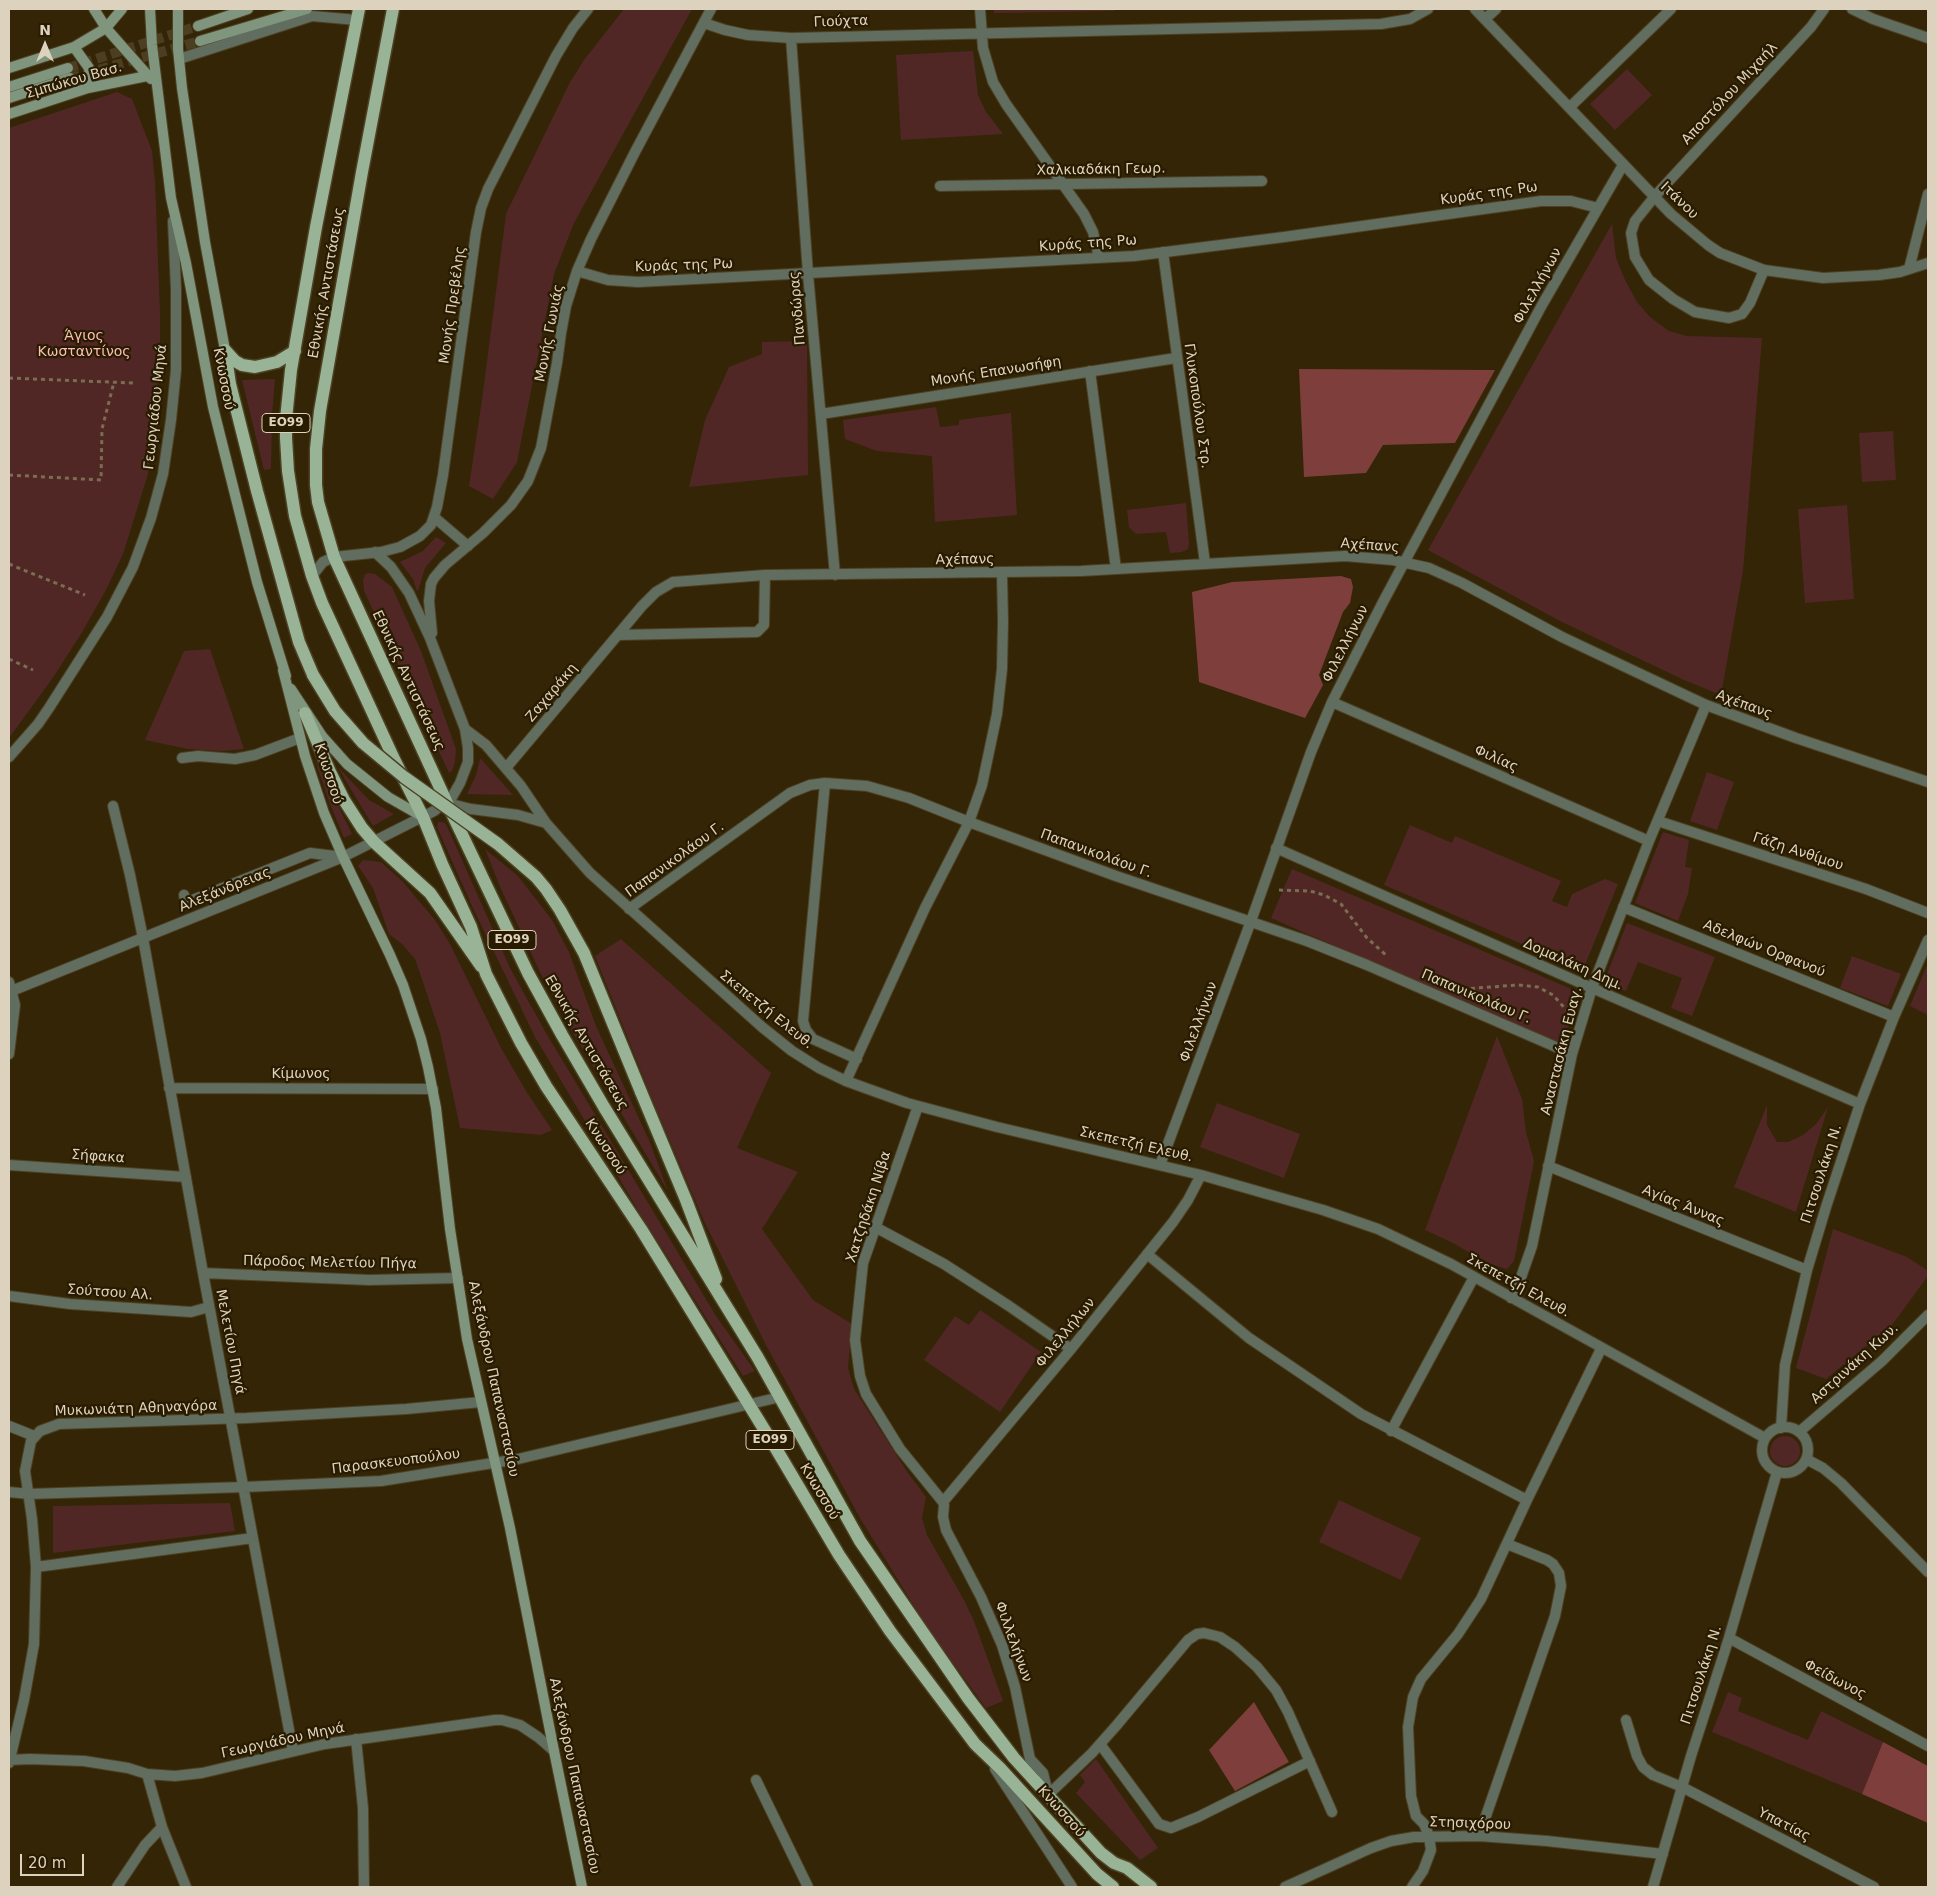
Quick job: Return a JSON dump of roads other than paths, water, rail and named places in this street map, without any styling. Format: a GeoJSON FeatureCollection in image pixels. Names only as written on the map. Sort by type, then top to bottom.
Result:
{"type":"FeatureCollection","features":[{"type":"Feature","properties":{"kind":"main road"},"geometry":{"type":"LineString","coordinates":[[94,9],[106,28],[158,88]]}},
{"type":"Feature","properties":{"kind":"main road"},"geometry":{"type":"LineString","coordinates":[[9,68],[74,47],[106,28],[122,9]]}},
{"type":"Feature","properties":{"kind":"main road","name":"Κνωσσού"},"geometry":{"type":"LineString","coordinates":[[150,9],[152,46],[171,198],[220,440],[300,738],[314,784],[343,857]]}},
{"type":"Feature","properties":{"kind":"main road","name":"Κνωσσού"},"geometry":{"type":"LineString","coordinates":[[178,9],[178,49],[190,147],[225,350]]}},
{"type":"Feature","properties":{"kind":"main road"},"geometry":{"type":"LineString","coordinates":[[198,26],[248,9]]}},
{"type":"Feature","properties":{"kind":"main road"},"geometry":{"type":"LineString","coordinates":[[200,41],[307,9]]}},
{"type":"Feature","properties":{"kind":"main road","name":"Εθνικής Αντιστάσεως"},"geometry":{"type":"LineString","coordinates":[[393,9],[320,412],[316,449],[318,502],[334,557],[528,973],[562,1035],[725,1305]]}},
{"type":"Feature","properties":{"kind":"main road","name":"Εθνικής Αντιστάσεως"},"geometry":{"type":"LineString","coordinates":[[358,14],[294,351],[286,418],[286,453],[295,516],[312,576],[335,633],[423,817],[471,927],[486,974]]}},
{"type":"Feature","properties":{"kind":"main road"},"geometry":{"type":"LineString","coordinates":[[74,47],[89,68],[90,80],[88,88]]}},
{"type":"Feature","properties":{"kind":"main road","name":"Σμπώκου Βασ."},"geometry":{"type":"LineString","coordinates":[[9,87],[69,73],[9,98]]}},
{"type":"Feature","properties":{"kind":"main road","name":"Σμπώκου Βασ."},"geometry":{"type":"LineString","coordinates":[[9,114],[88,88],[147,76]]}},
{"type":"Feature","properties":{"kind":"main road"},"geometry":{"type":"LineString","coordinates":[[225,350],[235,361],[242,365],[255,367],[277,362],[294,351]]}},
{"type":"Feature","properties":{"kind":"main road"},"geometry":{"type":"LineString","coordinates":[[225,350],[230,384],[257,491],[299,642],[322,691],[342,720],[374,754],[498,844],[543,886],[560,910],[584,953],[686,1200],[725,1305]]}},
{"type":"Feature","properties":{"kind":"main road","name":"Κνωσσού"},"geometry":{"type":"LineString","coordinates":[[283,670],[305,713],[327,742],[361,777],[399,804],[423,817]]}},
{"type":"Feature","properties":{"kind":"main road"},"geometry":{"type":"LineString","coordinates":[[305,713],[344,800],[362,828],[374,842],[430,893],[486,974]]}},
{"type":"Feature","properties":{"kind":"main road","name":"Αλεξάνδρου Παπαναστασίου"},"geometry":{"type":"LineString","coordinates":[[343,857],[403,985],[421,1038],[433,1089],[467,1339],[516,1556],[582,1887]]}},
{"type":"Feature","properties":{"kind":"main road","name":"Κνωσσού"},"geometry":{"type":"LineString","coordinates":[[486,974],[521,1043],[546,1086],[641,1229],[865,1595],[965,1732],[1097,1874],[1113,1887]]}},
{"type":"Feature","properties":{"kind":"main road","name":"Κνωσσού"},"geometry":{"type":"LineString","coordinates":[[725,1305],[780,1398],[860,1541],[968,1698],[1014,1758],[1101,1853],[1114,1863],[1127,1868],[1151,1887]]}},
{"type":"Feature","properties":{"kind":"street","name":"Μονής Πρεβέλης"},"geometry":{"type":"LineString","coordinates":[[334,557],[391,550],[414,540],[426,532],[434,517],[445,459],[476,232],[481,208],[488,188],[556,56],[573,28],[588,9]]}},
{"type":"Feature","properties":{"kind":"street","name":"Μονής Γωνιάς"},"geometry":{"type":"LineString","coordinates":[[435,651],[428,606],[431,584],[445,565],[511,506],[526,486],[541,448],[566,306],[577,270],[608,204],[711,9]]}},
{"type":"Feature","properties":{"kind":"street"},"geometry":{"type":"LineString","coordinates":[[980,9],[981,32],[987,64],[998,92],[1065,185],[1088,222],[1096,243],[1099,258]]}},
{"type":"Feature","properties":{"kind":"street","name":"Γιούχτα"},"geometry":{"type":"LineString","coordinates":[[704,22],[725,30],[791,38],[1381,24],[1410,19],[1428,9]]}},
{"type":"Feature","properties":{"kind":"street","name":"Ιτάνου"},"geometry":{"type":"LineString","coordinates":[[1475,9],[1671,214],[1720,253],[1764,270],[1814,277],[1878,276],[1928,263]]}},
{"type":"Feature","properties":{"kind":"street"},"geometry":{"type":"LineString","coordinates":[[1485,19],[1496,9]]}},
{"type":"Feature","properties":{"kind":"street"},"geometry":{"type":"LineString","coordinates":[[1570,107],[1670,9]]}},
{"type":"Feature","properties":{"kind":"street","name":"Αποστόλου Μιχαήλ"},"geometry":{"type":"LineString","coordinates":[[1764,270],[1750,303],[1742,314],[1729,318],[1695,312],[1673,299],[1649,280],[1635,257],[1631,233],[1635,221],[1655,196],[1811,27],[1824,9]]}},
{"type":"Feature","properties":{"kind":"street"},"geometry":{"type":"LineString","coordinates":[[1852,9],[1873,19],[1928,38]]}},
{"type":"Feature","properties":{"kind":"street"},"geometry":{"type":"LineString","coordinates":[[179,59],[312,16],[358,14]]}},
{"type":"Feature","properties":{"kind":"street","name":"Πανδώρας"},"geometry":{"type":"LineString","coordinates":[[791,38],[808,274],[835,575]]}},
{"type":"Feature","properties":{"kind":"street","name":"Φιλελλήνων"},"geometry":{"type":"LineString","coordinates":[[1160,1165],[1251,921],[1311,752],[1332,702],[1404,562],[1542,306],[1623,165]]}},
{"type":"Feature","properties":{"kind":"street","name":"Χαλκιαδάκη Γεωρ."},"geometry":{"type":"LineString","coordinates":[[940,186],[1262,181]]}},
{"type":"Feature","properties":{"kind":"street"},"geometry":{"type":"LineString","coordinates":[[1909,269],[1928,194]]}},
{"type":"Feature","properties":{"kind":"street","name":"Γεωργιάδου Μηνά"},"geometry":{"type":"LineString","coordinates":[[9,757],[38,724],[107,617],[133,567],[151,518],[164,466],[176,370],[176,289],[171,198]]}},
{"type":"Feature","properties":{"kind":"street","name":"Κυράς της Ρω"},"geometry":{"type":"LineString","coordinates":[[577,270],[608,280],[638,282],[1099,258],[1275,238],[1542,201],[1571,201],[1598,208]]}},
{"type":"Feature","properties":{"kind":"street","name":"Γλυκοπούλου Στρ."},"geometry":{"type":"LineString","coordinates":[[1162,252],[1205,563]]}},
{"type":"Feature","properties":{"kind":"street","name":"Μονής Επανωσήφη"},"geometry":{"type":"LineString","coordinates":[[821,414],[1176,358]]}},
{"type":"Feature","properties":{"kind":"street"},"geometry":{"type":"LineString","coordinates":[[1090,371],[1116,569]]}},
{"type":"Feature","properties":{"kind":"street"},"geometry":{"type":"LineString","coordinates":[[434,517],[468,546]]}},
{"type":"Feature","properties":{"kind":"street"},"geometry":{"type":"LineString","coordinates":[[375,552],[391,567],[409,593],[435,651],[465,729],[468,762],[460,784],[447,802],[470,809],[518,815],[546,823]]}},
{"type":"Feature","properties":{"kind":"street","name":"Αχέπανς"},"geometry":{"type":"LineString","coordinates":[[618,635],[656,592],[673,582],[765,575],[1002,573],[1116,569],[1345,556],[1404,562],[1443,574],[1562,636],[1706,705],[1788,736],[1928,782]]}},
{"type":"Feature","properties":{"kind":"street"},"geometry":{"type":"LineString","coordinates":[[312,576],[323,562],[334,557]]}},
{"type":"Feature","properties":{"kind":"street"},"geometry":{"type":"LineString","coordinates":[[846,1081],[925,908],[969,822],[982,785],[997,714],[1002,661],[1002,573]]}},
{"type":"Feature","properties":{"kind":"street"},"geometry":{"type":"LineString","coordinates":[[618,635],[757,632],[764,624],[765,575]]}},
{"type":"Feature","properties":{"kind":"street","name":"Ζαχαράκη"},"geometry":{"type":"LineString","coordinates":[[506,768],[618,635]]}},
{"type":"Feature","properties":{"kind":"street","name":"Φιλίας"},"geometry":{"type":"LineString","coordinates":[[1332,702],[1649,841]]}},
{"type":"Feature","properties":{"kind":"street","name":"Αναστασάκη Ευαγ."},"geometry":{"type":"LineString","coordinates":[[1511,1298],[1519,1283],[1532,1246],[1572,1054],[1592,988],[1649,841],[1706,705]]}},
{"type":"Feature","properties":{"kind":"street","name":"Σκεπετζή Ελευθ."},"geometry":{"type":"LineString","coordinates":[[465,729],[486,745],[506,768],[521,786],[546,823],[590,873],[777,1040],[805,1060],[846,1081],[918,1106],[1006,1129],[1201,1175],[1372,1226],[1433,1254],[1601,1349],[1671,1385],[1765,1438]]}},
{"type":"Feature","properties":{"kind":"street"},"geometry":{"type":"LineString","coordinates":[[182,758],[198,756],[235,759],[300,738]]}},
{"type":"Feature","properties":{"kind":"street"},"geometry":{"type":"LineString","coordinates":[[825,783],[804,1020],[806,1030],[813,1039],[857,1059]]}},
{"type":"Feature","properties":{"kind":"street","name":"Παπανικολάου Γ."},"geometry":{"type":"LineString","coordinates":[[629,909],[790,793],[810,785],[825,783],[867,786],[910,798],[969,822],[1116,876],[1251,921],[1368,965],[1572,1054]]}},
{"type":"Feature","properties":{"kind":"street","name":"Αλεξάνδρειας"},"geometry":{"type":"LineString","coordinates":[[10,989],[143,938],[343,857],[423,817],[447,802]]}},
{"type":"Feature","properties":{"kind":"street","name":"Μελετίου Πηγά"},"geometry":{"type":"LineString","coordinates":[[113,806],[143,938],[209,1307],[293,1751]]}},
{"type":"Feature","properties":{"kind":"street","name":"Γάζη Ανθίμου"},"geometry":{"type":"LineString","coordinates":[[1658,821],[1858,887],[1928,913]]}},
{"type":"Feature","properties":{"kind":"street","name":"Δομαλάκη Δημ."},"geometry":{"type":"LineString","coordinates":[[1276,848],[1860,1104]]}},
{"type":"Feature","properties":{"kind":"street"},"geometry":{"type":"LineString","coordinates":[[184,895],[185,900],[190,902],[310,853],[343,857]]}},
{"type":"Feature","properties":{"kind":"street","name":"Αδελφών Ορφανού"},"geometry":{"type":"LineString","coordinates":[[1623,907],[1894,1017]]}},
{"type":"Feature","properties":{"kind":"street","name":"Πιτσουλάκη Ν."},"geometry":{"type":"LineString","coordinates":[[1781,1428],[1785,1365],[1807,1270],[1860,1104],[1894,1017],[1928,940]]}},
{"type":"Feature","properties":{"kind":"street"},"geometry":{"type":"LineString","coordinates":[[9,1054],[14,1010],[10,989]]}},
{"type":"Feature","properties":{"kind":"street","name":"Κίμωνος"},"geometry":{"type":"LineString","coordinates":[[169,1088],[433,1089]]}},
{"type":"Feature","properties":{"kind":"street","name":"Χατζηδάκη Νίβα"},"geometry":{"type":"LineString","coordinates":[[918,1106],[863,1262],[855,1340],[860,1376],[869,1398],[900,1449],[943,1502]]}},
{"type":"Feature","properties":{"kind":"street","name":"Σήφακα"},"geometry":{"type":"LineString","coordinates":[[9,1165],[186,1177]]}},
{"type":"Feature","properties":{"kind":"street","name":"Αγίας Άννας"},"geometry":{"type":"LineString","coordinates":[[1548,1166],[1807,1270]]}},
{"type":"Feature","properties":{"kind":"street","name":"Φιλελλήλων"},"geometry":{"type":"LineString","coordinates":[[943,1502],[1071,1350],[1173,1222],[1188,1200],[1201,1175]]}},
{"type":"Feature","properties":{"kind":"street"},"geometry":{"type":"LineString","coordinates":[[875,1227],[944,1264],[1009,1306],[1071,1350]]}},
{"type":"Feature","properties":{"kind":"street"},"geometry":{"type":"LineString","coordinates":[[1147,1254],[1249,1338],[1361,1414],[1527,1500]]}},
{"type":"Feature","properties":{"kind":"street","name":"Πάροδος Μελετίου Πήγα"},"geometry":{"type":"LineString","coordinates":[[203,1274],[369,1280],[458,1278]]}},
{"type":"Feature","properties":{"kind":"street"},"geometry":{"type":"LineString","coordinates":[[1391,1431],[1474,1277]]}},
{"type":"Feature","properties":{"kind":"street","name":"Σούτσου Αλ."},"geometry":{"type":"LineString","coordinates":[[9,1296],[70,1304],[190,1312],[209,1307]]}},
{"type":"Feature","properties":{"kind":"street","name":"Αστρινάκη Κων."},"geometry":{"type":"LineString","coordinates":[[1799,1432],[1882,1361],[1928,1316]]}},
{"type":"Feature","properties":{"kind":"street"},"geometry":{"type":"LineString","coordinates":[[1412,1887],[1430,1858],[1431,1842],[1424,1824],[1416,1816],[1411,1796],[1408,1727],[1413,1697],[1421,1679],[1475,1610],[1601,1349]]}},
{"type":"Feature","properties":{"kind":"street","name":"Παρασκευοπούλου"},"geometry":{"type":"LineString","coordinates":[[9,1492],[29,1494],[244,1487],[381,1480],[495,1462],[780,1398]]}},
{"type":"Feature","properties":{"kind":"street","name":"Μυκωνιάτη Αθηναγόρα"},"geometry":{"type":"LineString","coordinates":[[34,1436],[45,1428],[59,1424],[230,1419],[406,1410],[481,1402]]}},
{"type":"Feature","properties":{"kind":"street"},"geometry":{"type":"LineString","coordinates":[[9,1426],[34,1436],[29,1448],[25,1471],[36,1567],[34,1644],[24,1700],[9,1761]]}},
{"type":"Feature","properties":{"kind":"street"},"geometry":{"type":"LineString","coordinates":[[1781,1428],[1790,1428],[1799,1432],[1807,1445],[1806,1459],[1801,1467],[1792,1472],[1782,1474],[1768,1467],[1763,1458],[1762,1447],[1765,1438],[1772,1431],[1781,1428]]}},
{"type":"Feature","properties":{"kind":"street"},"geometry":{"type":"LineString","coordinates":[[1806,1459],[1823,1468],[1841,1483],[1928,1572]]}},
{"type":"Feature","properties":{"kind":"street","name":"Πιτσουλάκη Ν."},"geometry":{"type":"LineString","coordinates":[[1653,1887],[1729,1638],[1777,1472]]}},
{"type":"Feature","properties":{"kind":"street","name":"Φιλλελήνων"},"geometry":{"type":"LineString","coordinates":[[943,1502],[943,1517],[946,1530],[981,1597],[1002,1646],[1015,1687],[1030,1758],[1043,1773],[1048,1795]]}},
{"type":"Feature","properties":{"kind":"street"},"geometry":{"type":"LineString","coordinates":[[36,1567],[252,1538]]}},
{"type":"Feature","properties":{"kind":"street"},"geometry":{"type":"LineString","coordinates":[[1479,1836],[1555,1616],[1561,1586],[1559,1573],[1553,1564],[1507,1544]]}},
{"type":"Feature","properties":{"kind":"street"},"geometry":{"type":"LineString","coordinates":[[1048,1795],[1100,1744],[1188,1640],[1197,1634],[1204,1633],[1214,1634],[1243,1654],[1262,1672],[1280,1697],[1332,1812]]}},
{"type":"Feature","properties":{"kind":"street","name":"Φείδωνος"},"geometry":{"type":"LineString","coordinates":[[1729,1638],[1928,1746]]}},
{"type":"Feature","properties":{"kind":"street","name":"Γεωργιάδου Μηνά"},"geometry":{"type":"LineString","coordinates":[[9,1761],[30,1758],[84,1761],[128,1768],[147,1774],[175,1776],[202,1773],[293,1751],[356,1739],[488,1720],[502,1720],[520,1725],[554,1751]]}},
{"type":"Feature","properties":{"kind":"street","name":"Υπατίας"},"geometry":{"type":"LineString","coordinates":[[1626,1720],[1637,1756],[1643,1767],[1653,1775],[1682,1787],[1874,1887]]}},
{"type":"Feature","properties":{"kind":"street"},"geometry":{"type":"LineString","coordinates":[[356,1739],[362,1808],[364,1887]]}},
{"type":"Feature","properties":{"kind":"street"},"geometry":{"type":"LineString","coordinates":[[1100,1744],[1159,1824],[1171,1828],[1198,1817],[1310,1761]]}},
{"type":"Feature","properties":{"kind":"street"},"geometry":{"type":"LineString","coordinates":[[987,1757],[1072,1887]]}},
{"type":"Feature","properties":{"kind":"street"},"geometry":{"type":"LineString","coordinates":[[147,1774],[162,1827],[186,1887]]}},
{"type":"Feature","properties":{"kind":"street"},"geometry":{"type":"LineString","coordinates":[[756,1780],[808,1887]]}},
{"type":"Feature","properties":{"kind":"street"},"geometry":{"type":"LineString","coordinates":[[117,1887],[145,1845],[162,1827]]}},
{"type":"Feature","properties":{"kind":"street","name":"Στησιχόρου"},"geometry":{"type":"LineString","coordinates":[[1285,1887],[1378,1846],[1402,1838],[1479,1836],[1590,1845],[1663,1854]]}},
{"type":"Feature","properties":{"kind":"tunnel"},"geometry":{"type":"LineString","coordinates":[[68,68],[198,26]]}},
{"type":"Feature","properties":{"kind":"tunnel"},"geometry":{"type":"LineString","coordinates":[[70,78],[200,41]]}},
{"type":"Feature","properties":{"kind":"park label","name":"Άγιος Κωσταντίνος"},"geometry":{"type":"Point","coordinates":[84,344]}}]}
